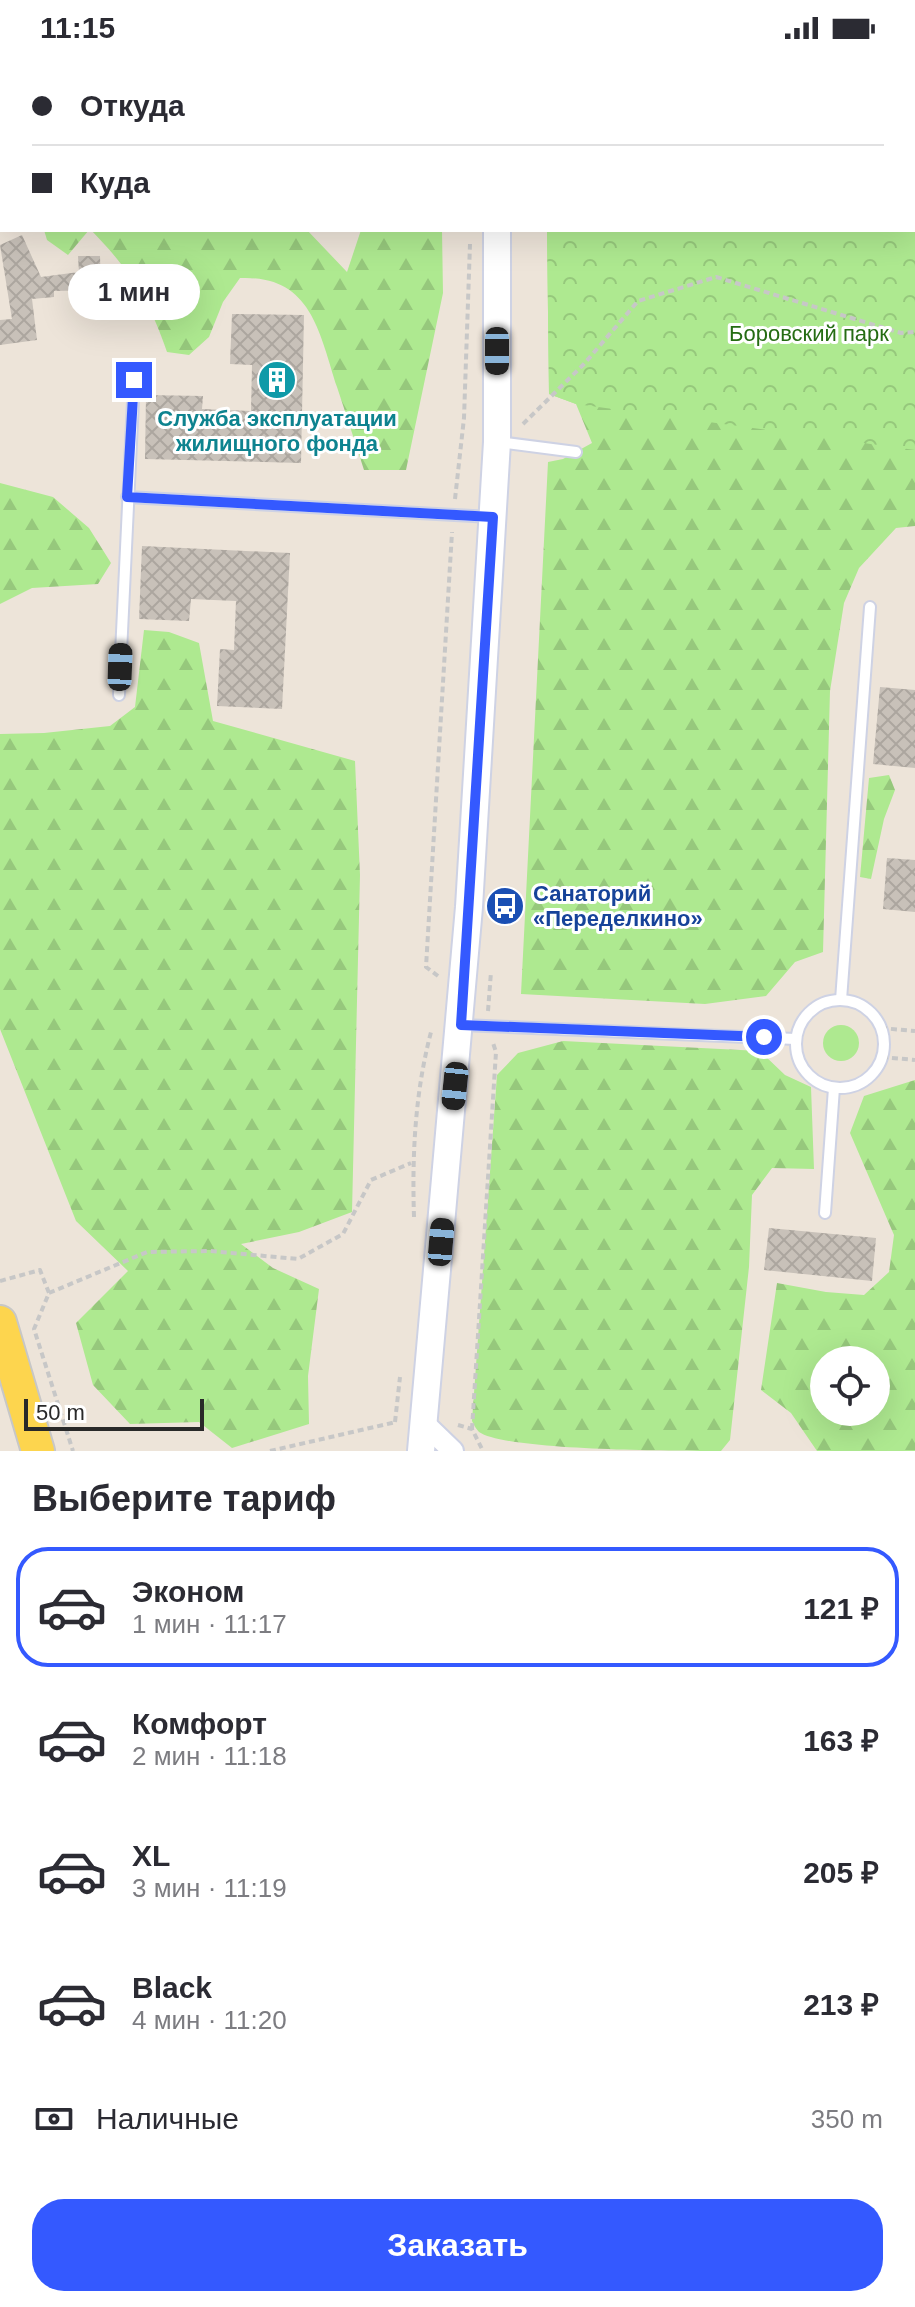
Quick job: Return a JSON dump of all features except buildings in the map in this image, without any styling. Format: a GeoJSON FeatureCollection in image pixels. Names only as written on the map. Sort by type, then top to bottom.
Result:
{"type":"FeatureCollection","features":[{"type":"Feature","properties":{"kind":"main road"},"geometry":{"type":"LineString","coordinates":[[0,1322],[38,1451]]}},
{"type":"Feature","properties":{"kind":"street"},"geometry":{"type":"LineString","coordinates":[[423,1451],[461,1025],[493,517],[508,435],[497,232]]}},
{"type":"Feature","properties":{"kind":"street"},"geometry":{"type":"LineString","coordinates":[[425,1420],[453,1451]]}},
{"type":"Feature","properties":{"kind":"lane"},"geometry":{"type":"LineString","coordinates":[[119,695],[134,380]]}},
{"type":"Feature","properties":{"kind":"lane"},"geometry":{"type":"LineString","coordinates":[[508,435],[576,452]]}},
{"type":"Feature","properties":{"kind":"lane"},"geometry":{"type":"LineString","coordinates":[[127,497],[493,517]]}},
{"type":"Feature","properties":{"kind":"lane"},"geometry":{"type":"LineString","coordinates":[[841,1000],[870,607]]}},
{"type":"Feature","properties":{"kind":"lane"},"geometry":{"type":"LineString","coordinates":[[841,1000],[862,1006],[881,1028],[882,1057],[865,1081],[852,1087],[834,1088],[811,1078],[801,1067],[795,1039],[808,1013],[820,1004],[841,1000]]}},
{"type":"Feature","properties":{"kind":"lane"},"geometry":{"type":"LineString","coordinates":[[461,1025],[795,1039]]}},
{"type":"Feature","properties":{"kind":"lane"},"geometry":{"type":"LineString","coordinates":[[825,1213],[834,1088]]}},
{"type":"Feature","properties":{"kind":"path"},"geometry":{"type":"LineString","coordinates":[[444,981],[426,967],[453,514],[464,418],[470,232]]}},
{"type":"Feature","properties":{"kind":"path"},"geometry":{"type":"LineString","coordinates":[[508,435],[584,364],[638,301],[716,277],[901,333],[915,332]]}},
{"type":"Feature","properties":{"kind":"path"},"geometry":{"type":"LineString","coordinates":[[415,1232],[412,1163],[421,1071],[432,1027]]}},
{"type":"Feature","properties":{"kind":"path"},"geometry":{"type":"LineString","coordinates":[[881,1028],[915,1031]]}},
{"type":"Feature","properties":{"kind":"path"},"geometry":{"type":"LineString","coordinates":[[882,1057],[915,1060]]}},
{"type":"Feature","properties":{"kind":"path"},"geometry":{"type":"LineString","coordinates":[[49,1293],[147,1252],[210,1251],[298,1259],[343,1234],[371,1180],[412,1163]]}},
{"type":"Feature","properties":{"kind":"path"},"geometry":{"type":"LineString","coordinates":[[0,1281],[40,1270],[49,1293],[34,1329],[73,1451]]}},
{"type":"Feature","properties":{"kind":"path"},"geometry":{"type":"LineString","coordinates":[[395,1422],[402,1363]]}},
{"type":"Feature","properties":{"kind":"path"},"geometry":{"type":"LineString","coordinates":[[270,1451],[395,1422],[425,1420],[472,1429],[483,1451]]}},
{"type":"Feature","properties":{"kind":"green space"},"geometry":{"type":"Polygon","coordinates":[[[45,232],[87,232],[68,255],[47,240],[45,232]]]}},
{"type":"Feature","properties":{"kind":"green space"},"geometry":{"type":"Polygon","coordinates":[[[93,232],[309,232],[347,272],[360,232],[442,232],[443,293],[406,470],[364,470],[317,327],[297,296],[283,286],[264,280],[240,278],[223,302],[209,337],[189,355],[167,352],[137,286],[93,232]]]}},
{"type":"Feature","properties":{"kind":"green space"},"geometry":{"type":"Polygon","coordinates":[[[547,232],[915,232],[915,526],[896,528],[859,568],[844,603],[830,691],[823,952],[795,962],[766,996],[705,1004],[521,994],[548,462],[563,459],[592,443],[576,404],[549,394],[547,232]]]}},
{"type":"Feature","properties":{"kind":"green space","name":"Боровский парк"},"geometry":{"type":"Polygon","coordinates":[[[547,232],[915,232],[915,450],[576,404],[549,394],[547,232]]]}},
{"type":"Feature","properties":{"kind":"green space"},"geometry":{"type":"Polygon","coordinates":[[[0,483],[53,497],[89,528],[111,563],[98,584],[32,588],[0,604],[0,483]]]}},
{"type":"Feature","properties":{"kind":"green space"},"geometry":{"type":"Polygon","coordinates":[[[144,630],[169,632],[199,643],[213,721],[355,761],[360,875],[352,1212],[299,1232],[241,1244],[273,1268],[319,1289],[308,1376],[309,1424],[232,1448],[199,1422],[130,1424],[93,1385],[76,1323],[128,1271],[76,1221],[0,1029],[0,734],[110,726],[135,707],[144,630]]]}},
{"type":"Feature","properties":{"kind":"green space"},"geometry":{"type":"Polygon","coordinates":[[[889,775],[895,790],[884,819],[871,879],[860,877],[869,778],[889,775]]]}},
{"type":"Feature","properties":{"kind":"green space"},"geometry":{"type":"Polygon","coordinates":[[[841,1025],[854,1030],[859,1043],[854,1056],[841,1061],[828,1056],[823,1043],[828,1030],[841,1025]]]}},
{"type":"Feature","properties":{"kind":"green space"},"geometry":{"type":"Polygon","coordinates":[[[563,1041],[760,1051],[785,1075],[811,1087],[814,1169],[772,1168],[752,1195],[749,1267],[730,1440],[721,1451],[595,1449],[522,1443],[479,1432],[472,1421],[497,1075],[518,1053],[563,1041]]]}},
{"type":"Feature","properties":{"kind":"green space"},"geometry":{"type":"Polygon","coordinates":[[[915,1080],[915,1451],[817,1451],[791,1413],[761,1390],[777,1283],[864,1295],[889,1272],[894,1235],[850,1133],[864,1096],[915,1080]]]}},
{"type":"Feature","properties":{"kind":"place","name":"Служба эксплуатации жилищного фонда"},"geometry":{"type":"Point","coordinates":[277,380]}},
{"type":"Feature","properties":{"kind":"place","name":"Санаторий «Переделкино»"},"geometry":{"type":"Point","coordinates":[505,906]}},
{"type":"Feature","properties":{"kind":"route"},"geometry":{"type":"LineString","coordinates":[[134,380],[127,497],[493,517],[461,1025],[764,1037]]}}]}
